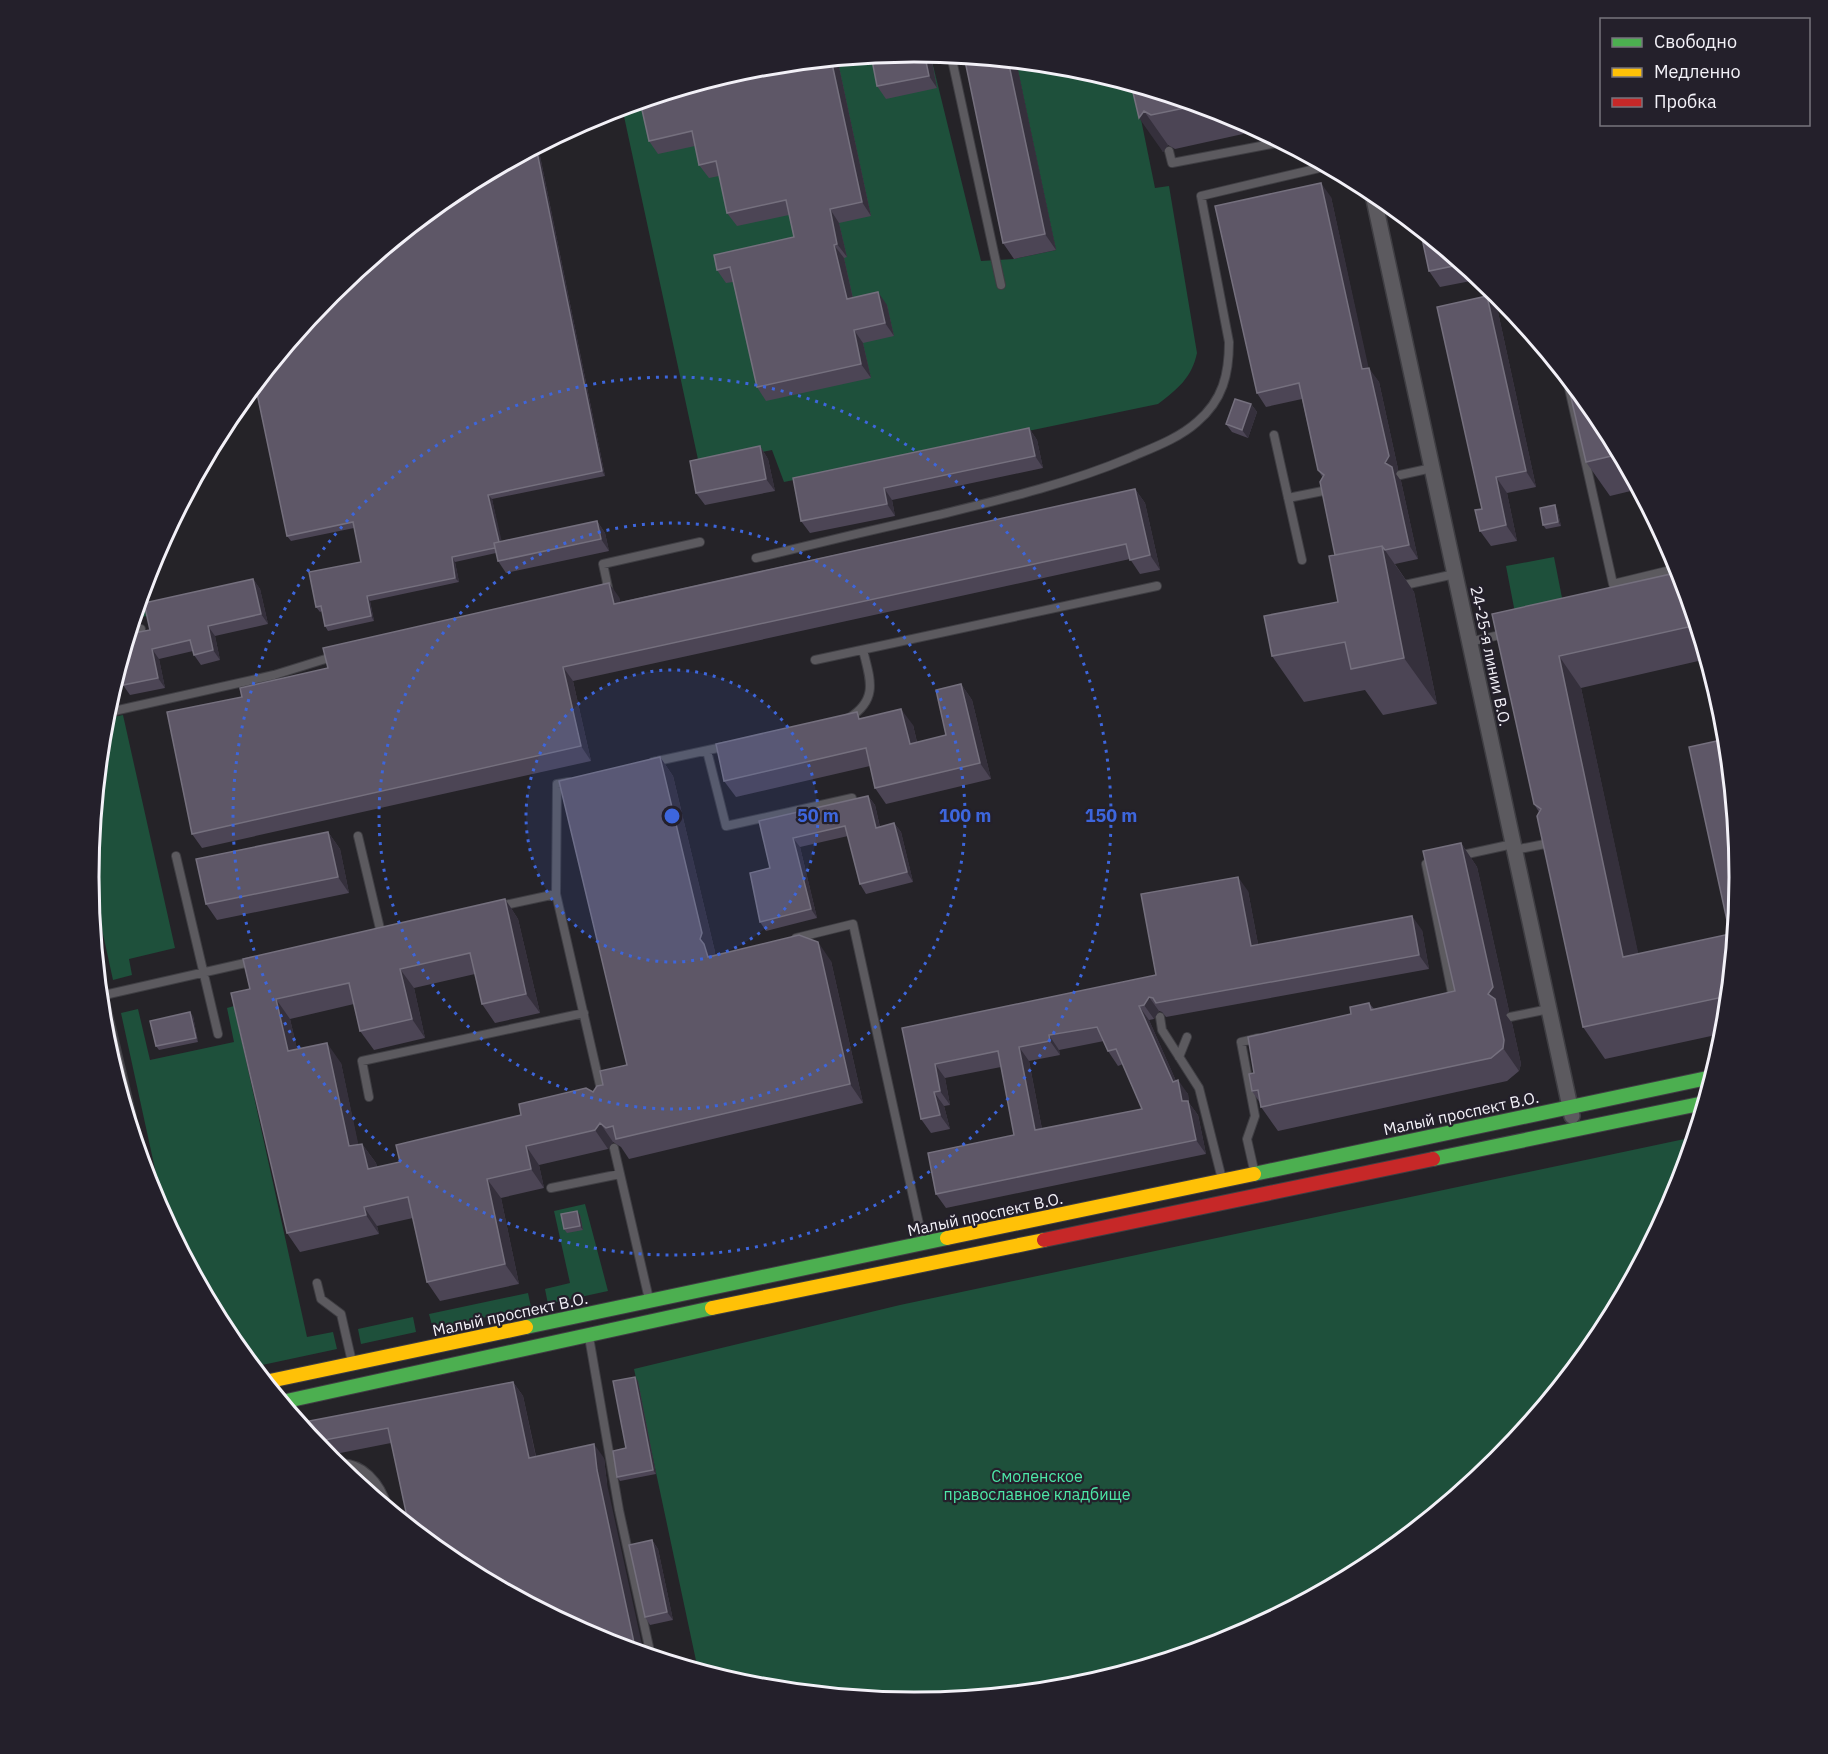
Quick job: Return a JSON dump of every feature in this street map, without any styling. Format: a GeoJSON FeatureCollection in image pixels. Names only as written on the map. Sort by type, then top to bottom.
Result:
{"type":"FeatureCollection","features":[{"type":"Feature","properties":{"kind":"main road","name":"Малый проспект В.О."},"geometry":{"type":"LineString","coordinates":[[273,1380],[1704,1079]]}},
{"type":"Feature","properties":{"kind":"main road"},"geometry":{"type":"LineString","coordinates":[[289,1400],[654,1320],[1697,1105]]}},
{"type":"Feature","properties":{"kind":"street","name":"24-25-я линии В.О."},"geometry":{"type":"LineString","coordinates":[[1375,205],[1575,1130]]}},
{"type":"Feature","properties":{"kind":"lane"},"geometry":{"type":"LineString","coordinates":[[953,63],[1001,285]]}},
{"type":"Feature","properties":{"kind":"lane"},"geometry":{"type":"LineString","coordinates":[[1169,151],[1172,163],[1271,144]]}},
{"type":"Feature","properties":{"kind":"lane"},"geometry":{"type":"LineString","coordinates":[[756,558],[1045,489],[1090,474],[1169,441],[1197,423],[1214,405],[1226,384],[1229,363],[1229,342],[1201,196],[1317,169]]}},
{"type":"Feature","properties":{"kind":"lane"},"geometry":{"type":"LineString","coordinates":[[1570,394],[1613,584],[1669,570]]}},
{"type":"Feature","properties":{"kind":"lane"},"geometry":{"type":"LineString","coordinates":[[1274,435],[1302,560]]}},
{"type":"Feature","properties":{"kind":"lane"},"geometry":{"type":"LineString","coordinates":[[1400,475],[1432,468]]}},
{"type":"Feature","properties":{"kind":"lane"},"geometry":{"type":"LineString","coordinates":[[1288,498],[1328,490]]}},
{"type":"Feature","properties":{"kind":"lane"},"geometry":{"type":"LineString","coordinates":[[598,595],[609,593],[603,564],[700,542]]}},
{"type":"Feature","properties":{"kind":"lane"},"geometry":{"type":"LineString","coordinates":[[1391,588],[1455,574]]}},
{"type":"Feature","properties":{"kind":"lane"},"geometry":{"type":"LineString","coordinates":[[815,660],[1157,586]]}},
{"type":"Feature","properties":{"kind":"lane"},"geometry":{"type":"LineString","coordinates":[[1469,642],[1512,632]]}},
{"type":"Feature","properties":{"kind":"lane"},"geometry":{"type":"LineString","coordinates":[[838,721],[849,719],[863,709],[870,695],[870,679],[863,650]]}},
{"type":"Feature","properties":{"kind":"lane"},"geometry":{"type":"LineString","coordinates":[[116,711],[274,675],[350,653]]}},
{"type":"Feature","properties":{"kind":"lane"},"geometry":{"type":"LineString","coordinates":[[648,764],[740,743]]}},
{"type":"Feature","properties":{"kind":"lane"},"geometry":{"type":"LineString","coordinates":[[707,751],[726,826],[852,798]]}},
{"type":"Feature","properties":{"kind":"lane"},"geometry":{"type":"LineString","coordinates":[[579,779],[557,784],[556,894],[605,1106]]}},
{"type":"Feature","properties":{"kind":"lane"},"geometry":{"type":"LineString","coordinates":[[358,836],[381,933]]}},
{"type":"Feature","properties":{"kind":"lane"},"geometry":{"type":"LineString","coordinates":[[1442,1000],[1453,998],[1426,864],[1514,847],[1558,842]]}},
{"type":"Feature","properties":{"kind":"lane"},"geometry":{"type":"LineString","coordinates":[[176,856],[218,1034]]}},
{"type":"Feature","properties":{"kind":"lane"},"geometry":{"type":"LineString","coordinates":[[490,908],[556,894]]}},
{"type":"Feature","properties":{"kind":"lane"},"geometry":{"type":"LineString","coordinates":[[784,941],[853,924],[927,1263]]}},
{"type":"Feature","properties":{"kind":"lane"},"geometry":{"type":"LineString","coordinates":[[369,936],[392,931]]}},
{"type":"Feature","properties":{"kind":"lane"},"geometry":{"type":"LineString","coordinates":[[107,993],[259,960]]}},
{"type":"Feature","properties":{"kind":"lane"},"geometry":{"type":"LineString","coordinates":[[1510,1017],[1549,1009]]}},
{"type":"Feature","properties":{"kind":"lane"},"geometry":{"type":"LineString","coordinates":[[369,1097],[362,1061],[584,1013]]}},
{"type":"Feature","properties":{"kind":"lane"},"geometry":{"type":"LineString","coordinates":[[1160,1017],[1162,1030],[1199,1088],[1222,1180]]}},
{"type":"Feature","properties":{"kind":"lane"},"geometry":{"type":"LineString","coordinates":[[1179,1057],[1187,1036]]}},
{"type":"Feature","properties":{"kind":"lane"},"geometry":{"type":"LineString","coordinates":[[1260,1195],[1247,1139],[1255,1116],[1241,1042],[1263,1037]]}},
{"type":"Feature","properties":{"kind":"lane"},"geometry":{"type":"LineString","coordinates":[[614,1148],[654,1320]]}},
{"type":"Feature","properties":{"kind":"lane"},"geometry":{"type":"LineString","coordinates":[[551,1188],[620,1173]]}},
{"type":"Feature","properties":{"kind":"lane"},"geometry":{"type":"LineString","coordinates":[[317,1283],[321,1299],[341,1314],[357,1386]]}},
{"type":"Feature","properties":{"kind":"lane"},"geometry":{"type":"LineString","coordinates":[[584,1315],[619,1510],[649,1648]]}},
{"type":"Feature","properties":{"kind":"lane"},"geometry":{"type":"LineString","coordinates":[[351,1467],[373,1477],[385,1497]]}},
{"type":"Feature","properties":{"kind":"green space"},"geometry":{"type":"Polygon","coordinates":[[[932,62],[981,261],[1014,259],[1056,250],[1017,68],[1073,77],[1135,92],[1155,188],[1169,186],[1197,353],[1192,369],[1178,388],[1158,404],[784,482],[772,450],[699,464],[624,116],[703,89],[755,77],[808,68],[861,63],[932,62]]]}},
{"type":"Feature","properties":{"kind":"green space"},"geometry":{"type":"Polygon","coordinates":[[[1554,557],[1564,608],[1516,618],[1506,566],[1554,557]]]}},
{"type":"Feature","properties":{"kind":"green space"},"geometry":{"type":"Polygon","coordinates":[[[147,603],[150,616],[142,617],[147,603]]]}},
{"type":"Feature","properties":{"kind":"green space"},"geometry":{"type":"Polygon","coordinates":[[[123,715],[175,948],[129,959],[132,975],[113,980],[100,920],[99,877],[100,824],[105,771],[114,717],[123,715]]]}},
{"type":"Feature","properties":{"kind":"green space"},"geometry":{"type":"Polygon","coordinates":[[[234,1006],[307,1337],[333,1332],[337,1349],[261,1365],[208,1285],[161,1189],[121,1013],[138,1009],[150,1060],[234,1042],[227,1008],[234,1006]]]}},
{"type":"Feature","properties":{"kind":"green space","name":"Смоленское православное кладбище"},"geometry":{"type":"Polygon","coordinates":[[[1686,1139],[1645,1238],[1620,1285],[1592,1330],[1527,1415],[1491,1454],[1410,1524],[1367,1555],[1322,1583],[1275,1608],[1176,1649],[1125,1665],[1020,1686],[967,1691],[861,1691],[808,1686],[755,1677],[697,1663],[634,1369],[900,1305],[1686,1139]]]}},
{"type":"Feature","properties":{"kind":"green space"},"geometry":{"type":"Polygon","coordinates":[[[585,1204],[608,1291],[548,1304],[545,1289],[570,1283],[554,1211],[585,1204]]]}},
{"type":"Feature","properties":{"kind":"green space"},"geometry":{"type":"Polygon","coordinates":[[[528,1293],[531,1307],[433,1329],[429,1314],[528,1293]]]}},
{"type":"Feature","properties":{"kind":"green space"},"geometry":{"type":"Polygon","coordinates":[[[413,1317],[416,1332],[361,1344],[358,1329],[413,1317]]]}},
{"type":"Feature","properties":{"kind":"building"},"geometry":{"type":"Polygon","coordinates":[[[926,62],[929,76],[877,86],[873,63],[926,62]]]}},
{"type":"Feature","properties":{"kind":"building"},"geometry":{"type":"Polygon","coordinates":[[[965,63],[1009,67],[1045,234],[1003,243],[965,63]]]}},
{"type":"Feature","properties":{"kind":"building"},"geometry":{"type":"Polygon","coordinates":[[[832,66],[862,202],[830,209],[837,244],[834,245],[847,299],[878,292],[885,323],[854,330],[861,364],[757,387],[730,267],[717,270],[714,255],[794,237],[786,200],[727,213],[716,161],[699,165],[692,131],[649,141],[642,109],[703,89],[755,77],[832,66]]]}},
{"type":"Feature","properties":{"kind":"building"},"geometry":{"type":"Polygon","coordinates":[[[1133,91],[1184,108],[1151,115],[1144,111],[1139,118],[1133,91]]]}},
{"type":"Feature","properties":{"kind":"building"},"geometry":{"type":"Polygon","coordinates":[[[537,154],[602,471],[488,495],[499,542],[494,543],[495,548],[452,557],[455,578],[367,596],[371,616],[325,626],[321,606],[316,607],[309,572],[361,562],[353,522],[287,536],[257,395],[301,339],[337,300],[376,264],[461,199],[537,154]]]}},
{"type":"Feature","properties":{"kind":"building"},"geometry":{"type":"Polygon","coordinates":[[[1321,183],[1362,369],[1369,368],[1389,456],[1385,463],[1392,467],[1409,545],[1385,550],[1382,546],[1335,555],[1320,482],[1324,475],[1318,470],[1299,383],[1257,393],[1215,206],[1321,183]]]}},
{"type":"Feature","properties":{"kind":"building"},"geometry":{"type":"Polygon","coordinates":[[[1422,240],[1454,266],[1429,271],[1422,240]]]}},
{"type":"Feature","properties":{"kind":"building"},"geometry":{"type":"Polygon","coordinates":[[[1487,296],[1526,471],[1496,477],[1506,525],[1480,531],[1475,510],[1482,509],[1437,307],[1487,296]]]}},
{"type":"Feature","properties":{"kind":"building"},"geometry":{"type":"Polygon","coordinates":[[[1570,394],[1612,456],[1586,462],[1570,394]]]}},
{"type":"Feature","properties":{"kind":"building"},"geometry":{"type":"Polygon","coordinates":[[[1235,399],[1251,404],[1242,430],[1226,424],[1235,399]]]}},
{"type":"Feature","properties":{"kind":"building"},"geometry":{"type":"Polygon","coordinates":[[[1029,428],[1035,456],[884,488],[887,504],[801,521],[793,478],[1029,428]]]}},
{"type":"Feature","properties":{"kind":"building"},"geometry":{"type":"Polygon","coordinates":[[[760,446],[766,479],[696,493],[690,461],[760,446]]]}},
{"type":"Feature","properties":{"kind":"building"},"geometry":{"type":"Polygon","coordinates":[[[1135,489],[1150,555],[1130,560],[1126,544],[563,667],[581,746],[192,834],[167,712],[242,697],[240,688],[328,668],[323,648],[609,583],[614,604],[1135,489]]]}},
{"type":"Feature","properties":{"kind":"building"},"geometry":{"type":"Polygon","coordinates":[[[1555,505],[1558,522],[1543,525],[1540,508],[1555,505]]]}},
{"type":"Feature","properties":{"kind":"building"},"geometry":{"type":"Polygon","coordinates":[[[597,521],[601,539],[498,561],[494,543],[597,521]]]}},
{"type":"Feature","properties":{"kind":"building"},"geometry":{"type":"Polygon","coordinates":[[[1382,546],[1404,658],[1351,669],[1345,642],[1272,656],[1264,616],[1338,602],[1329,556],[1382,546]]]}},
{"type":"Feature","properties":{"kind":"building"},"geometry":{"type":"Polygon","coordinates":[[[1670,574],[1690,627],[1559,656],[1623,957],[1728,935],[1721,998],[1583,1027],[1537,816],[1541,809],[1534,804],[1492,614],[1670,574]]]}},
{"type":"Feature","properties":{"kind":"building"},"geometry":{"type":"Polygon","coordinates":[[[253,579],[261,614],[208,626],[213,650],[194,655],[190,640],[152,649],[158,678],[123,685],[126,666],[136,633],[150,630],[145,607],[147,602],[253,579]]]}},
{"type":"Feature","properties":{"kind":"building"},"geometry":{"type":"Polygon","coordinates":[[[961,684],[980,763],[875,788],[866,748],[724,781],[716,744],[857,712],[859,719],[901,709],[910,744],[946,735],[936,690],[961,684]]]}},
{"type":"Feature","properties":{"kind":"building"},"geometry":{"type":"Polygon","coordinates":[[[1718,741],[1728,824],[1730,877],[1728,926],[1689,747],[1718,741]]]}},
{"type":"Feature","properties":{"kind":"building"},"geometry":{"type":"Polygon","coordinates":[[[660,757],[702,933],[700,939],[708,957],[799,935],[818,942],[850,1084],[616,1139],[613,1126],[606,1128],[600,1123],[595,1130],[526,1146],[531,1169],[487,1179],[505,1264],[427,1282],[408,1197],[364,1207],[366,1215],[287,1233],[231,993],[250,989],[243,959],[505,899],[526,994],[482,1004],[470,953],[400,969],[412,1019],[360,1031],[349,983],[276,999],[288,1051],[327,1043],[349,1146],[362,1144],[368,1169],[400,1162],[396,1145],[521,1115],[519,1104],[586,1088],[593,1092],[597,1086],[603,1085],[600,1071],[627,1065],[559,781],[660,757]]]}},
{"type":"Feature","properties":{"kind":"building"},"geometry":{"type":"Polygon","coordinates":[[[868,796],[876,828],[894,823],[907,872],[860,884],[845,826],[793,838],[811,909],[760,922],[750,873],[770,868],[759,821],[868,796]]]}},
{"type":"Feature","properties":{"kind":"building"},"geometry":{"type":"Polygon","coordinates":[[[328,832],[338,877],[206,904],[196,859],[328,832]]]}},
{"type":"Feature","properties":{"kind":"building"},"geometry":{"type":"Polygon","coordinates":[[[1461,843],[1493,987],[1488,994],[1495,999],[1504,1040],[1503,1048],[1491,1058],[1261,1107],[1258,1090],[1252,1091],[1249,1074],[1254,1073],[1248,1037],[1351,1014],[1350,1007],[1369,1003],[1371,1010],[1455,991],[1423,851],[1461,843]]]}},
{"type":"Feature","properties":{"kind":"building"},"geometry":{"type":"Polygon","coordinates":[[[1238,877],[1251,946],[1412,916],[1419,955],[1156,1003],[1153,998],[1149,997],[1144,1005],[1139,1006],[1173,1082],[1178,1080],[1182,1101],[1188,1101],[1196,1140],[936,1194],[928,1153],[1014,1135],[998,1051],[935,1064],[940,1091],[934,1092],[940,1115],[921,1119],[902,1028],[1156,975],[1141,894],[1238,877]],[[1097,1027],[1049,1035],[1050,1041],[1019,1047],[1035,1130],[1142,1109],[1116,1049],[1108,1051],[1097,1027]]]}},
{"type":"Feature","properties":{"kind":"building"},"geometry":{"type":"Polygon","coordinates":[[[190,1012],[196,1038],[156,1046],[150,1021],[190,1012]]]}},
{"type":"Feature","properties":{"kind":"building"},"geometry":{"type":"Polygon","coordinates":[[[577,1211],[580,1226],[564,1229],[561,1214],[577,1211]]]}},
{"type":"Feature","properties":{"kind":"building"},"geometry":{"type":"Polygon","coordinates":[[[635,1377],[653,1470],[617,1477],[613,1451],[626,1448],[613,1381],[635,1377]]]}},
{"type":"Feature","properties":{"kind":"building"},"geometry":{"type":"Polygon","coordinates":[[[513,1382],[529,1458],[594,1444],[597,1470],[634,1642],[553,1608],[506,1583],[461,1555],[407,1515],[388,1428],[324,1440],[307,1421],[513,1382]]]}},
{"type":"Feature","properties":{"kind":"building"},"geometry":{"type":"Polygon","coordinates":[[[652,1540],[667,1612],[645,1617],[629,1545],[652,1540]]]}},
{"type":"Feature","properties":{"kind":"traffic: fast"},"geometry":{"type":"LineString","coordinates":[[1254,1174],[1704,1079]]}},
{"type":"Feature","properties":{"kind":"traffic: fast"},"geometry":{"type":"LineString","coordinates":[[1433,1159],[1697,1104]]}},
{"type":"Feature","properties":{"kind":"traffic: fast"},"geometry":{"type":"LineString","coordinates":[[526,1327],[947,1238]]}},
{"type":"Feature","properties":{"kind":"traffic: fast"},"geometry":{"type":"LineString","coordinates":[[289,1400],[712,1308]]}},
{"type":"Feature","properties":{"kind":"traffic: slow"},"geometry":{"type":"LineString","coordinates":[[947,1238],[1254,1174]]}},
{"type":"Feature","properties":{"kind":"traffic: slow"},"geometry":{"type":"LineString","coordinates":[[712,1308],[1044,1240]]}},
{"type":"Feature","properties":{"kind":"traffic: slow"},"geometry":{"type":"LineString","coordinates":[[273,1380],[526,1327]]}},
{"type":"Feature","properties":{"kind":"traffic: jam"},"geometry":{"type":"LineString","coordinates":[[1044,1240],[1433,1159]]}}]}
